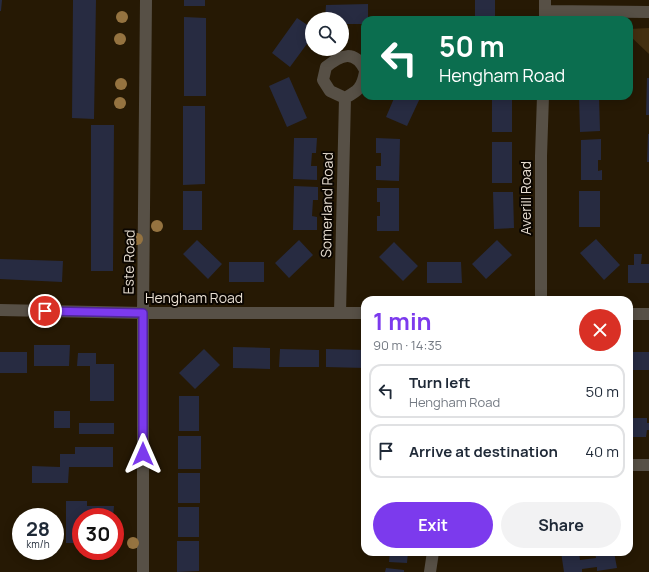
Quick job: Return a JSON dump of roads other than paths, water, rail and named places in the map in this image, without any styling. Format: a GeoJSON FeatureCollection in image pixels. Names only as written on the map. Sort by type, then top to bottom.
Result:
{"type":"FeatureCollection","features":[{"type":"Feature","properties":{"kind":"street","name":"Este Road"},"geometry":{"type":"LineString","coordinates":[[144,572],[143,313],[146,0]]}},
{"type":"Feature","properties":{"kind":"street"},"geometry":{"type":"LineString","coordinates":[[545,10],[649,12]]}},
{"type":"Feature","properties":{"kind":"street"},"geometry":{"type":"LineString","coordinates":[[361,62],[354,57],[344,56],[335,60],[326,67],[324,80],[330,91],[345,98],[357,92],[361,85]]}},
{"type":"Feature","properties":{"kind":"street","name":"Somerland Road"},"geometry":{"type":"LineString","coordinates":[[340,313],[345,98]]}},
{"type":"Feature","properties":{"kind":"street","name":"Averill Road"},"geometry":{"type":"LineString","coordinates":[[541,296],[541,156],[543,100]]}},
{"type":"Feature","properties":{"kind":"street","name":"Hengham Road"},"geometry":{"type":"LineString","coordinates":[[0,310],[143,313],[361,313]]}},
{"type":"Feature","properties":{"kind":"street"},"geometry":{"type":"LineString","coordinates":[[633,314],[649,314]]}},
{"type":"Feature","properties":{"kind":"street"},"geometry":{"type":"LineString","coordinates":[[633,465],[649,465]]}},
{"type":"Feature","properties":{"kind":"street"},"geometry":{"type":"LineString","coordinates":[[430,572],[432,556]]}}]}
